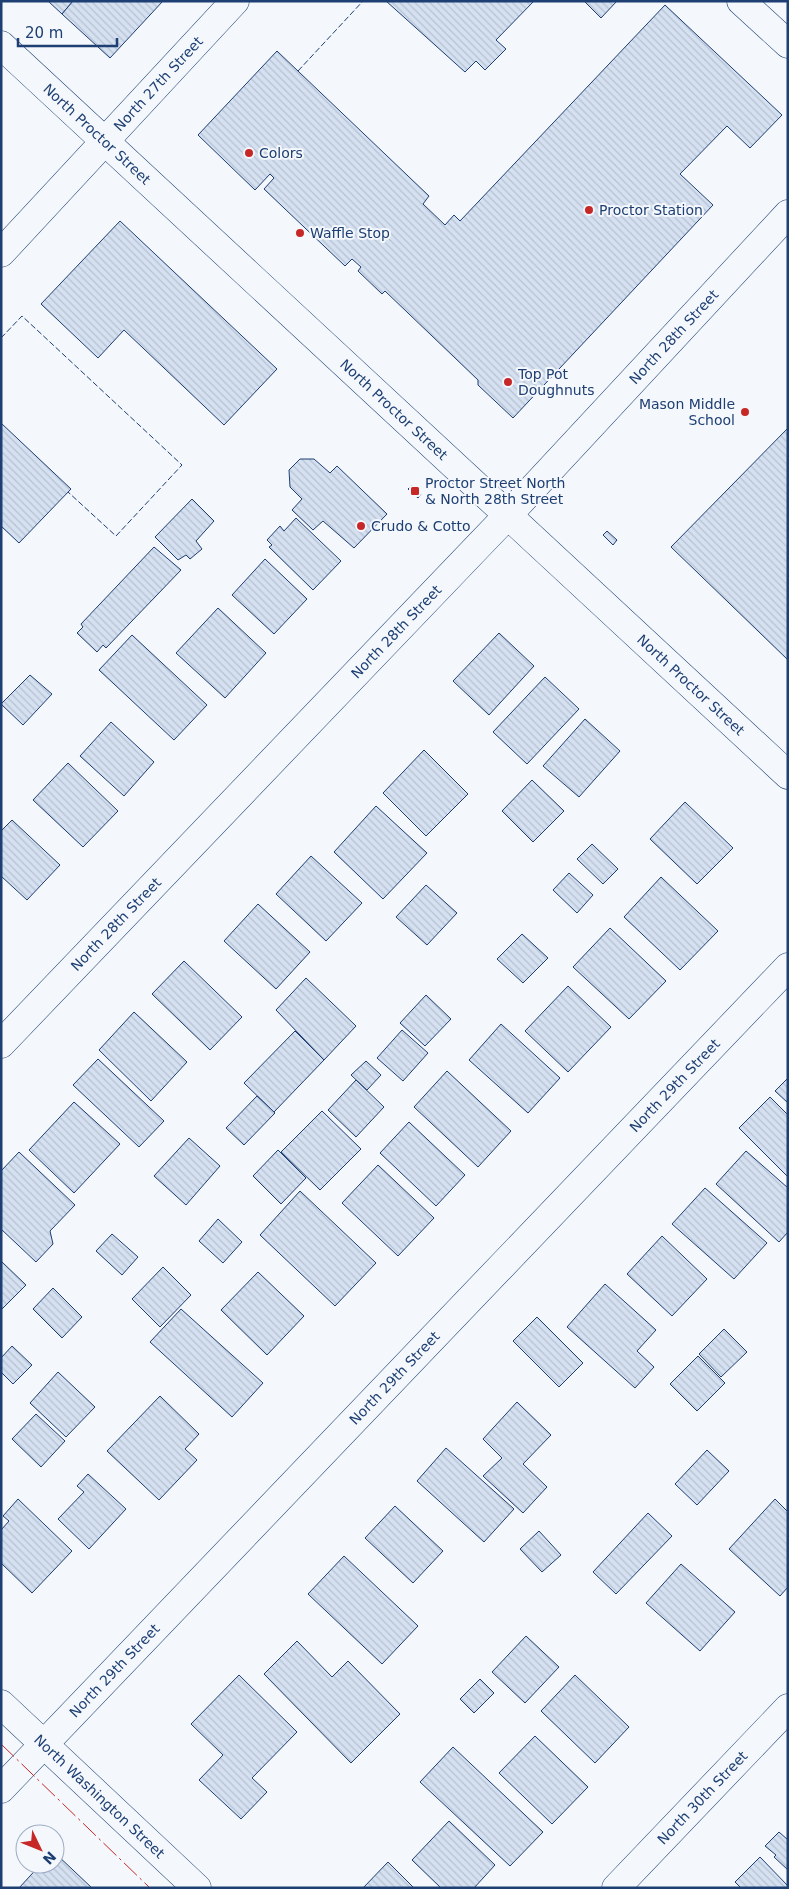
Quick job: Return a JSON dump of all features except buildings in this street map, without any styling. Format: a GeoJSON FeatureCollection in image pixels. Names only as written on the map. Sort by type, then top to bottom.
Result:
{"type":"FeatureCollection","features":[{"type":"Feature","properties":{"kind":"street","name":"North 27th Street"},"geometry":{"type":"LineString","coordinates":[[1,253],[234,1]]}},
{"type":"Feature","properties":{"kind":"street"},"geometry":{"type":"LineString","coordinates":[[741,1],[788,44]]}},
{"type":"Feature","properties":{"kind":"street","name":"North Proctor Street"},"geometry":{"type":"LineString","coordinates":[[1,45],[788,775]]}},
{"type":"Feature","properties":{"kind":"street","name":"North 28th Street"},"geometry":{"type":"LineString","coordinates":[[1,1044],[508,515],[788,214]]}},
{"type":"Feature","properties":{"kind":"street","name":"North 29th Street"},"geometry":{"type":"LineString","coordinates":[[1,1789],[788,967]]}},
{"type":"Feature","properties":{"kind":"street","name":"North Washington Street"},"geometry":{"type":"LineString","coordinates":[[1,1704],[197,1888]]}},
{"type":"Feature","properties":{"kind":"street","name":"North 30th Street"},"geometry":{"type":"LineString","coordinates":[[616,1888],[788,1708]]}},
{"type":"Feature","properties":{"kind":"fence"},"geometry":{"type":"LineString","coordinates":[[298,71],[363,1]]}},
{"type":"Feature","properties":{"kind":"fence"},"geometry":{"type":"LineString","coordinates":[[1,338],[22,316],[182,465],[116,536],[68,492]]}},
{"type":"Feature","properties":{"kind":"power"},"geometry":{"type":"LineString","coordinates":[[1,1744],[150,1888]]}},
{"type":"Feature","properties":{"kind":"place","name":"Colors"},"geometry":{"type":"Point","coordinates":[249,153]}},
{"type":"Feature","properties":{"kind":"place","name":"Proctor Station"},"geometry":{"type":"Point","coordinates":[589,210]}},
{"type":"Feature","properties":{"kind":"place","name":"Waffle Stop"},"geometry":{"type":"Point","coordinates":[300,233]}},
{"type":"Feature","properties":{"kind":"place","name":"Top Pot Doughnuts"},"geometry":{"type":"Point","coordinates":[508,382]}},
{"type":"Feature","properties":{"kind":"place","name":"Mason Middle School"},"geometry":{"type":"Point","coordinates":[745,412]}},
{"type":"Feature","properties":{"kind":"place","name":"Proctor Street North & North 28th Street"},"geometry":{"type":"Point","coordinates":[415,491]}},
{"type":"Feature","properties":{"kind":"place","name":"Crudo & Cotto"},"geometry":{"type":"Point","coordinates":[361,526]}}]}
